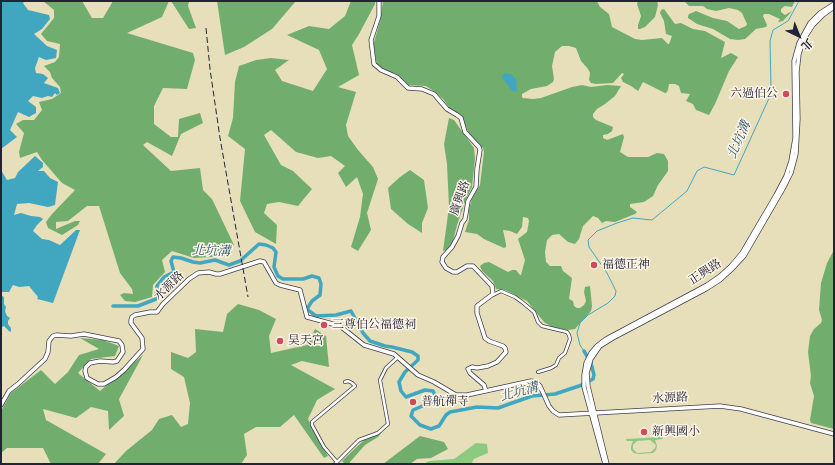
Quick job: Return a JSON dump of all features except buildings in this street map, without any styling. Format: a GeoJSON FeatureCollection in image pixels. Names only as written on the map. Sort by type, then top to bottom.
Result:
{"type":"FeatureCollection","features":[{"type":"Feature","properties":{"kind":"street","name":"廣興路"},"geometry":{"type":"LineString","coordinates":[[379,1],[379,16],[371,40],[374,64],[381,70],[397,77],[408,88],[422,89],[434,94],[447,109],[461,118],[465,132],[479,147],[481,153],[477,169],[476,187],[468,201],[465,219],[462,223],[458,236],[452,247],[443,257],[442,262],[446,268],[453,272],[457,272],[467,266],[475,268],[492,286],[493,294],[491,296]]}},
{"type":"Feature","properties":{"kind":"street","name":"正興路"},"geometry":{"type":"LineString","coordinates":[[586,380],[590,359],[597,346],[606,339],[707,285],[731,266],[742,253],[776,195],[786,176],[791,161],[795,138],[794,61],[799,43],[810,23],[820,13],[834,4]]}},
{"type":"Feature","properties":{"kind":"street","name":"正興路"},"geometry":{"type":"LineString","coordinates":[[606,464],[586,386],[586,363],[600,346],[720,280],[732,270],[744,256],[791,173],[796,154],[798,136],[797,72],[799,54],[804,39],[813,25],[834,7]]}},
{"type":"Feature","properties":{"kind":"street","name":"水源路"},"geometry":{"type":"LineString","coordinates":[[1,405],[9,391],[44,359],[48,352],[49,341],[56,335],[90,335],[119,341],[122,345],[123,352],[117,360],[113,362],[100,361],[90,363],[86,367],[86,375],[90,380],[98,384],[109,381],[124,370],[143,349],[142,338],[131,320],[132,317],[143,313],[158,312],[163,304],[189,279],[198,273],[209,272],[220,274],[260,261],[264,262],[276,283],[300,290],[305,314],[308,318],[340,326],[364,345],[398,356],[423,378],[434,382],[456,395],[467,395],[531,381],[539,384],[553,411],[559,415],[720,406],[741,409],[834,434]]}},
{"type":"Feature","properties":{"kind":"street"},"geometry":{"type":"LineString","coordinates":[[486,391],[484,384],[470,373],[468,369],[472,367],[478,368],[488,366],[497,362],[506,352],[503,346],[487,340],[479,320],[477,306],[501,291],[515,297],[534,312],[538,322],[542,326],[567,332],[570,337],[565,353],[559,358],[556,365],[538,372]]}},
{"type":"Feature","properties":{"kind":"street"},"geometry":{"type":"LineString","coordinates":[[345,382],[348,381],[354,386],[312,422],[312,425],[324,447],[336,463],[359,440],[378,433],[388,424],[380,380],[386,368],[398,356]]}},
{"type":"Feature","properties":{"kind":"green space"},"geometry":{"type":"Polygon","coordinates":[[[43,1],[82,1],[92,18],[103,18],[113,1],[169,1],[162,17],[127,33],[193,53],[195,60],[187,89],[163,88],[154,106],[154,124],[171,137],[178,137],[179,119],[200,113],[203,123],[181,134],[172,156],[147,142],[143,145],[171,171],[200,168],[203,190],[212,199],[234,245],[230,256],[194,258],[172,251],[162,260],[165,272],[153,285],[152,297],[135,302],[125,301],[120,295],[124,293],[133,294],[132,289],[120,273],[99,206],[87,206],[68,221],[56,222],[56,229],[75,221],[80,221],[78,225],[62,235],[48,228],[46,222],[75,190],[62,183],[37,152],[20,158],[19,152],[24,133],[16,124],[23,120],[34,120],[42,110],[39,102],[52,99],[61,93],[60,87],[44,66],[55,62],[59,57],[60,44],[47,41],[41,34],[54,18],[54,10],[43,1]]]}},
{"type":"Feature","properties":{"kind":"green space"},"geometry":{"type":"Polygon","coordinates":[[[171,1],[189,1],[188,6],[196,28],[189,29],[171,1]]]}},
{"type":"Feature","properties":{"kind":"green space"},"geometry":{"type":"Polygon","coordinates":[[[217,1],[296,1],[272,29],[244,47],[225,55],[217,1]]]}},
{"type":"Feature","properties":{"kind":"green space"},"geometry":{"type":"Polygon","coordinates":[[[351,1],[375,1],[375,4],[352,45],[359,75],[338,87],[356,92],[346,125],[348,136],[373,167],[378,179],[367,213],[371,230],[358,251],[351,247],[360,217],[363,194],[357,177],[346,187],[338,173],[345,166],[331,156],[318,158],[296,152],[271,130],[264,135],[281,165],[293,171],[312,189],[298,206],[279,202],[267,204],[264,213],[277,225],[276,244],[255,232],[240,201],[245,149],[228,136],[233,118],[235,82],[239,66],[256,60],[271,58],[289,60],[275,70],[282,81],[313,91],[327,69],[319,50],[287,35],[309,26],[329,29],[345,16],[351,1]]]}},
{"type":"Feature","properties":{"kind":"green space"},"geometry":{"type":"Polygon","coordinates":[[[383,1],[597,1],[600,7],[609,14],[612,27],[635,39],[642,40],[662,38],[669,44],[672,36],[666,34],[664,21],[660,13],[661,10],[664,9],[675,24],[681,23],[693,29],[705,31],[725,42],[721,58],[731,53],[738,57],[729,71],[709,115],[696,110],[693,104],[686,101],[690,94],[681,93],[679,86],[675,84],[669,84],[668,90],[665,93],[643,82],[638,91],[623,82],[621,78],[624,74],[622,73],[613,83],[591,83],[589,80],[590,73],[581,61],[576,48],[569,46],[562,46],[555,52],[552,66],[553,82],[547,86],[531,89],[522,94],[523,98],[533,99],[541,98],[582,85],[591,87],[607,85],[621,86],[615,96],[597,109],[593,114],[593,117],[596,120],[613,127],[612,131],[603,135],[603,138],[607,140],[623,134],[624,137],[620,152],[628,157],[648,157],[657,153],[664,154],[668,161],[668,171],[658,185],[653,196],[644,202],[630,204],[630,207],[637,212],[635,214],[615,222],[606,221],[602,223],[598,218],[593,216],[583,226],[579,239],[575,244],[568,242],[559,234],[552,235],[547,240],[545,252],[546,262],[550,266],[561,266],[563,271],[572,278],[569,299],[573,301],[574,306],[580,308],[584,305],[586,301],[584,292],[585,287],[590,286],[591,311],[575,329],[568,330],[552,327],[544,322],[527,301],[505,290],[496,289],[493,281],[482,271],[480,266],[489,262],[508,272],[516,270],[521,275],[525,260],[518,239],[527,232],[529,221],[528,218],[523,217],[522,227],[517,234],[503,230],[506,244],[506,247],[504,248],[484,239],[477,234],[465,232],[469,220],[469,209],[472,199],[480,185],[484,152],[483,148],[475,142],[469,134],[462,117],[451,110],[443,99],[435,92],[426,86],[408,85],[397,74],[380,70],[377,65],[373,46],[380,21],[383,1]]]}},
{"type":"Feature","properties":{"kind":"green space"},"geometry":{"type":"Polygon","coordinates":[[[638,1],[657,1],[658,5],[655,17],[645,27],[640,29],[638,29],[641,16],[637,4],[638,1]]]}},
{"type":"Feature","properties":{"kind":"green space"},"geometry":{"type":"Polygon","coordinates":[[[684,1],[795,1],[792,7],[785,6],[781,9],[781,12],[785,15],[792,11],[783,21],[778,22],[780,19],[769,14],[764,14],[763,16],[767,25],[766,27],[756,29],[745,39],[738,40],[730,39],[713,29],[697,24],[688,18],[688,16],[696,11],[713,18],[727,21],[739,29],[747,24],[742,13],[738,10],[729,8],[716,11],[707,9],[703,6],[689,6],[684,1]]]}},
{"type":"Feature","properties":{"kind":"green space"},"geometry":{"type":"Polygon","coordinates":[[[449,118],[454,120],[474,148],[475,159],[472,187],[457,225],[452,245],[447,250],[443,251],[449,207],[447,164],[444,144],[449,118]]]}},
{"type":"Feature","properties":{"kind":"green space"},"geometry":{"type":"Polygon","coordinates":[[[410,170],[424,180],[428,208],[422,223],[422,233],[408,224],[391,209],[388,188],[410,170]]]}},
{"type":"Feature","properties":{"kind":"green space"},"geometry":{"type":"Polygon","coordinates":[[[834,250],[834,429],[811,423],[810,420],[814,396],[810,383],[811,376],[808,352],[810,336],[822,320],[819,310],[821,283],[827,263],[834,250]]]}},
{"type":"Feature","properties":{"kind":"green space"},"geometry":{"type":"Polygon","coordinates":[[[238,304],[259,310],[276,319],[269,336],[271,353],[307,345],[315,329],[326,336],[329,367],[302,361],[291,365],[335,389],[317,400],[308,419],[328,456],[324,458],[294,415],[280,427],[256,427],[244,434],[247,455],[241,464],[114,464],[126,451],[152,430],[159,419],[172,415],[181,427],[188,424],[190,403],[184,377],[171,369],[171,352],[188,358],[196,352],[195,329],[223,332],[227,314],[238,304]]]}},
{"type":"Feature","properties":{"kind":"green space"},"geometry":{"type":"Polygon","coordinates":[[[80,338],[103,340],[119,346],[115,356],[91,359],[78,373],[100,391],[143,355],[119,399],[124,416],[109,430],[108,411],[91,407],[76,418],[43,409],[46,420],[106,454],[98,464],[51,464],[43,448],[7,448],[1,453],[1,411],[11,393],[41,370],[55,384],[68,372],[79,355],[99,349],[80,338]]]}},
{"type":"Feature","properties":{"kind":"green space"},"geometry":{"type":"Polygon","coordinates":[[[383,431],[378,437],[365,445],[350,462],[350,464],[345,464],[342,461],[364,440],[383,431]]]}},
{"type":"Feature","properties":{"kind":"green space"},"geometry":{"type":"Polygon","coordinates":[[[420,436],[444,442],[448,449],[431,458],[417,459],[410,464],[383,464],[420,436]]]}},
{"type":"Feature","properties":{"kind":"green space"},"geometry":{"type":"Polygon","coordinates":[[[662,437],[663,439],[655,440],[657,446],[653,453],[639,454],[634,453],[631,450],[633,441],[627,441],[626,439],[662,437]],[[650,440],[637,441],[633,445],[633,449],[637,453],[651,452],[656,445],[650,440]]]}},
{"type":"Feature","properties":{"kind":"green space"},"geometry":{"type":"Polygon","coordinates":[[[476,443],[487,444],[488,453],[474,459],[471,464],[423,464],[429,461],[454,459],[476,443]]]}},
{"type":"Feature","properties":{"kind":"water"},"geometry":{"type":"Polygon","coordinates":[[[1,1],[25,1],[23,3],[28,10],[49,15],[50,19],[42,29],[34,34],[47,46],[57,50],[56,58],[46,60],[39,57],[35,68],[36,73],[43,74],[48,78],[44,83],[58,88],[60,93],[57,95],[55,93],[52,97],[48,96],[42,98],[33,96],[28,101],[36,107],[36,113],[29,117],[18,112],[10,130],[17,137],[1,149],[1,1]]]}},
{"type":"Feature","properties":{"kind":"water"},"geometry":{"type":"Polygon","coordinates":[[[505,73],[511,74],[516,79],[517,92],[512,91],[502,77],[505,73]]]}},
{"type":"Feature","properties":{"kind":"water"},"geometry":{"type":"Polygon","coordinates":[[[35,156],[43,163],[43,167],[38,171],[44,171],[50,178],[58,182],[55,205],[48,207],[29,203],[17,204],[14,215],[21,213],[40,217],[43,219],[33,231],[42,239],[49,240],[60,245],[76,230],[80,230],[53,303],[37,299],[38,297],[29,286],[19,287],[13,285],[9,292],[1,292],[1,170],[7,180],[15,178],[18,172],[35,156]]]}},
{"type":"Feature","properties":{"kind":"water"},"geometry":{"type":"Polygon","coordinates":[[[1,295],[4,297],[4,304],[6,307],[5,311],[7,316],[10,318],[8,324],[11,328],[10,332],[4,326],[1,326],[1,295]]]}},
{"type":"Feature","properties":{"kind":"waterway","name":"北坑溝"},"geometry":{"type":"LineString","coordinates":[[584,351],[580,345],[577,333],[580,323],[588,315],[608,303],[615,296],[616,291],[607,273],[589,247],[588,240],[597,231],[617,223],[633,218],[652,220],[687,191],[697,171],[704,167],[734,175],[770,96],[770,41],[773,30],[788,21],[799,1]]}},
{"type":"Feature","properties":{"kind":"waterway","name":"北坑溝"},"geometry":{"type":"LineString","coordinates":[[113,306],[138,306],[156,299],[157,286],[164,277],[174,272],[171,261],[173,257],[200,263],[215,260],[229,265],[240,261],[259,244],[266,245],[273,248],[276,252],[274,267],[278,276],[283,279],[303,279],[312,276],[319,278],[321,284],[320,295],[312,301],[307,309],[316,316],[336,315],[351,311],[363,333],[370,341],[412,352],[418,356],[418,360],[405,372],[399,382],[401,391],[406,397],[425,390],[433,391],[435,395],[432,402],[413,410],[411,416],[420,425],[431,429],[439,426],[446,415],[450,412],[477,407],[498,408],[532,396],[555,394],[582,385],[593,379],[594,375],[591,363],[584,351]]}},
{"type":"Feature","properties":{"kind":"railway"},"geometry":{"type":"LineString","coordinates":[[206,28],[210,69],[220,138],[248,297]]}},
{"type":"Feature","properties":{"kind":"place","name":"六過伯公"},"geometry":{"type":"Point","coordinates":[786,94]}},
{"type":"Feature","properties":{"kind":"place","name":"福德正神"},"geometry":{"type":"Point","coordinates":[594,265]}},
{"type":"Feature","properties":{"kind":"place","name":"三尊伯公福德祠"},"geometry":{"type":"Point","coordinates":[324,325]}},
{"type":"Feature","properties":{"kind":"place","name":"昊天宮"},"geometry":{"type":"Point","coordinates":[280,341]}},
{"type":"Feature","properties":{"kind":"place","name":"普航禪寺"},"geometry":{"type":"Point","coordinates":[413,402]}},
{"type":"Feature","properties":{"kind":"place","name":"新興國小"},"geometry":{"type":"Point","coordinates":[644,432]}}]}
